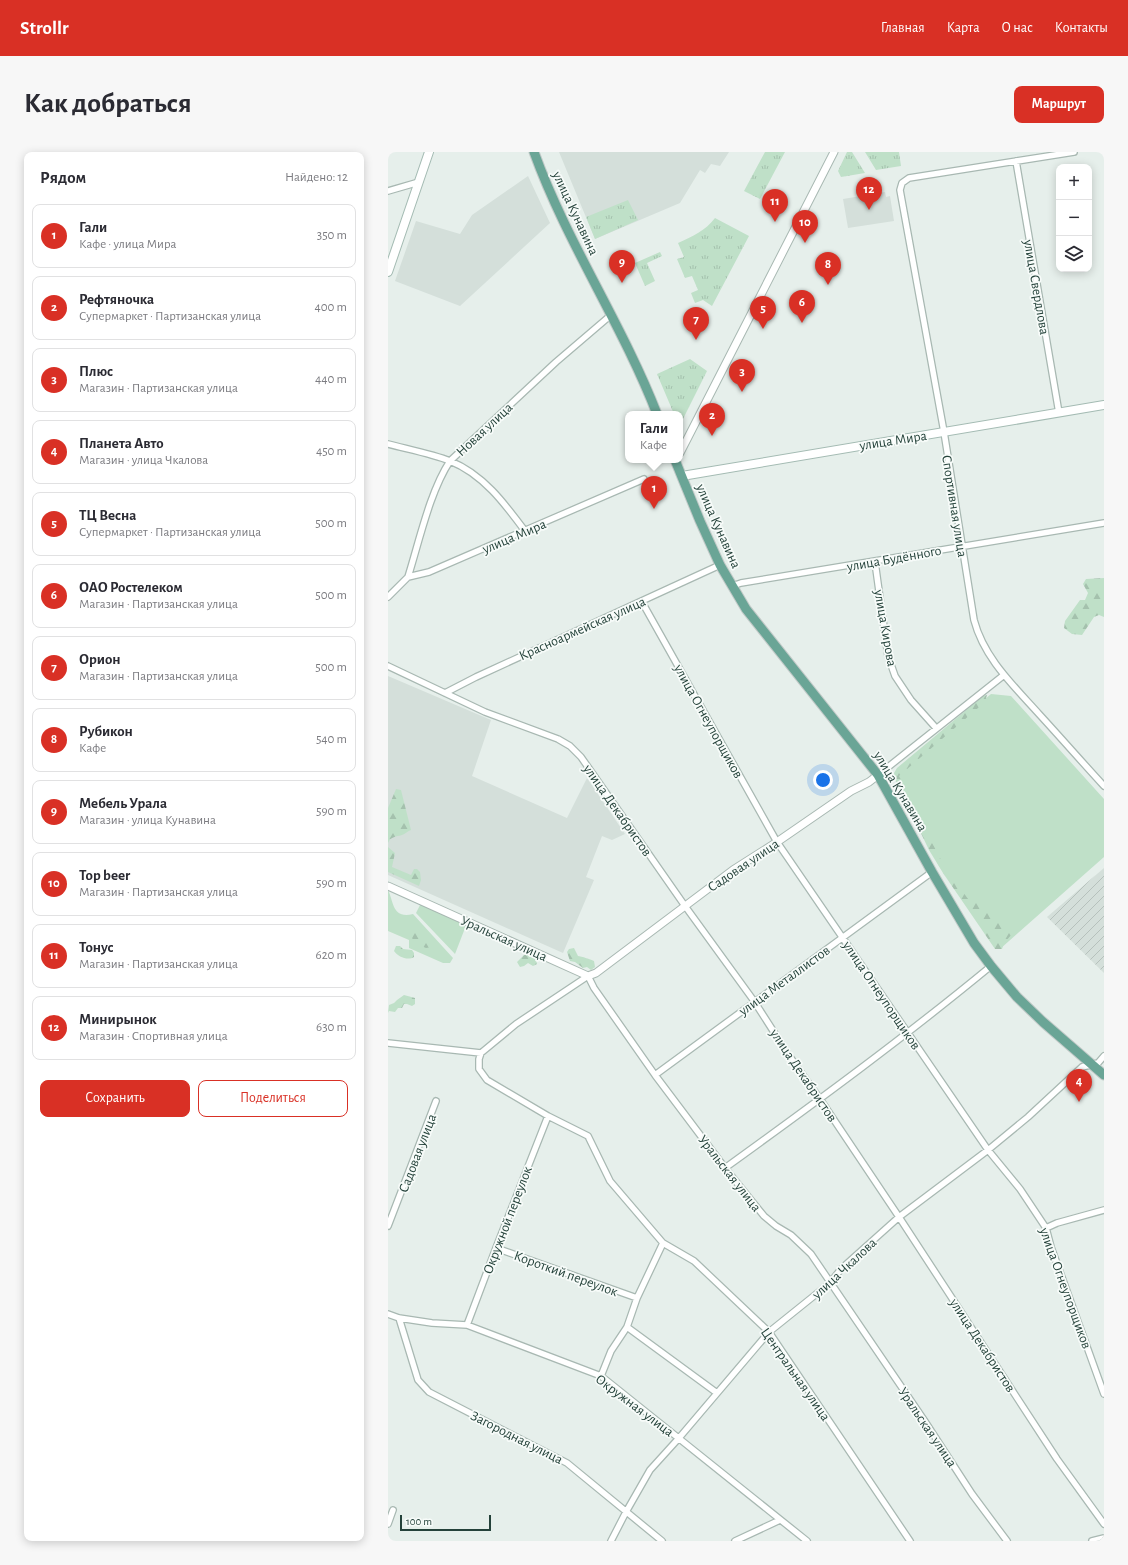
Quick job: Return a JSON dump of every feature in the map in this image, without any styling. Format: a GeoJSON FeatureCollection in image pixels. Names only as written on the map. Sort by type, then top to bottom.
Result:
{"type":"FeatureCollection","features":[{"type":"Feature","properties":{"kind":"main road"},"geometry":{"type":"LineString","coordinates":[[388,272],[429,152]]}},
{"type":"Feature","properties":{"kind":"main road","name":"улица Кунавина"},"geometry":{"type":"LineString","coordinates":[[534,152],[560,214],[611,315],[656,411]]}},
{"type":"Feature","properties":{"kind":"main road","name":"улица Мира"},"geometry":{"type":"LineString","coordinates":[[682,476],[1104,405]]}},
{"type":"Feature","properties":{"kind":"main road","name":"улица Кунавина"},"geometry":{"type":"LineString","coordinates":[[678,463],[682,476],[720,565],[732,586],[764,632],[878,775],[932,872],[974,943],[990,966],[1022,1002],[1104,1075]]}},
{"type":"Feature","properties":{"kind":"street"},"geometry":{"type":"LineString","coordinates":[[683,446],[834,152]]}},
{"type":"Feature","properties":{"kind":"street"},"geometry":{"type":"LineString","coordinates":[[1016,161],[1074,152]]}},
{"type":"Feature","properties":{"kind":"street","name":"Спортивная улица"},"geometry":{"type":"LineString","coordinates":[[1016,161],[909,178],[902,183],[900,190],[944,432],[974,620],[978,636],[986,650],[1004,674],[1104,786]]}},
{"type":"Feature","properties":{"kind":"street","name":"улица Свердлова"},"geometry":{"type":"LineString","coordinates":[[1016,161],[1059,413]]}},
{"type":"Feature","properties":{"kind":"street"},"geometry":{"type":"LineString","coordinates":[[388,191],[419,182]]}},
{"type":"Feature","properties":{"kind":"street","name":"Новая улица"},"geometry":{"type":"LineString","coordinates":[[408,577],[434,496],[444,470],[450,461],[556,362],[611,315]]}},
{"type":"Feature","properties":{"kind":"street"},"geometry":{"type":"LineString","coordinates":[[388,444],[450,461],[478,477],[506,506],[525,531]]}},
{"type":"Feature","properties":{"kind":"street","name":"улица Мира"},"geometry":{"type":"LineString","coordinates":[[408,577],[429,572],[644,479]]}},
{"type":"Feature","properties":{"kind":"street","name":"улица Будённого"},"geometry":{"type":"LineString","coordinates":[[732,586],[741,583],[1104,523]]}},
{"type":"Feature","properties":{"kind":"street","name":"улица Кирова"},"geometry":{"type":"LineString","coordinates":[[875,562],[888,656],[895,676],[911,700],[936,728]]}},
{"type":"Feature","properties":{"kind":"street","name":"Красноармейская улица"},"geometry":{"type":"LineString","coordinates":[[445,694],[483,673],[642,602],[720,565]]}},
{"type":"Feature","properties":{"kind":"street"},"geometry":{"type":"LineString","coordinates":[[388,597],[408,577]]}},
{"type":"Feature","properties":{"kind":"street","name":"улица Огнеупорщиков"},"geometry":{"type":"LineString","coordinates":[[642,602],[777,842],[988,1150],[1020,1189],[1046,1228],[1051,1247],[1104,1394]]}},
{"type":"Feature","properties":{"kind":"street","name":"улица Декабристов"},"geometry":{"type":"LineString","coordinates":[[388,666],[484,712],[558,739],[570,746],[581,757],[685,906],[754,1001],[788,1054],[899,1217],[1057,1459],[1104,1524]]}},
{"type":"Feature","properties":{"kind":"street","name":"Садовая улица"},"geometry":{"type":"LineString","coordinates":[[482,1053],[516,1024],[588,976],[596,973],[733,870],[777,842],[851,791],[869,782],[1004,674]]}},
{"type":"Feature","properties":{"kind":"street","name":"улица Металлистов"},"geometry":{"type":"LineString","coordinates":[[655,1075],[932,872]]}},
{"type":"Feature","properties":{"kind":"street","name":"Уральская улица"},"geometry":{"type":"LineString","coordinates":[[388,886],[588,976],[594,988],[655,1075],[725,1168],[764,1216],[776,1226],[791,1234],[811,1254],[924,1420],[972,1494],[1007,1541]]}},
{"type":"Feature","properties":{"kind":"street"},"geometry":{"type":"LineString","coordinates":[[725,1168],[907,1033],[990,966]]}},
{"type":"Feature","properties":{"kind":"street"},"geometry":{"type":"LineString","coordinates":[[388,1043],[482,1053]]}},
{"type":"Feature","properties":{"kind":"street","name":"Центральная улица"},"geometry":{"type":"LineString","coordinates":[[482,1053],[478,1064],[486,1080],[548,1116],[588,1136],[610,1181],[662,1243],[694,1261],[769,1332],[910,1541]]}},
{"type":"Feature","properties":{"kind":"street","name":"улица Чкалова"},"geometry":{"type":"LineString","coordinates":[[611,1541],[650,1470],[769,1332],[830,1283],[841,1268],[899,1217],[988,1150],[1028,1117],[1082,1066],[1098,1063],[1104,1056]]}},
{"type":"Feature","properties":{"kind":"street","name":"Садовая улица"},"geometry":{"type":"LineString","coordinates":[[388,1226],[436,1101]]}},
{"type":"Feature","properties":{"kind":"street","name":"Окружной переулок"},"geometry":{"type":"LineString","coordinates":[[467,1325],[548,1116]]}},
{"type":"Feature","properties":{"kind":"street"},"geometry":{"type":"LineString","coordinates":[[388,1207],[394,1209]]}},
{"type":"Feature","properties":{"kind":"street"},"geometry":{"type":"LineString","coordinates":[[1046,1228],[1057,1223],[1104,1210]]}},
{"type":"Feature","properties":{"kind":"street"},"geometry":{"type":"LineString","coordinates":[[601,1376],[611,1351],[628,1327],[637,1298],[662,1243]]}},
{"type":"Feature","properties":{"kind":"street","name":"Короткий переулок"},"geometry":{"type":"LineString","coordinates":[[496,1248],[637,1298]]}},
{"type":"Feature","properties":{"kind":"street","name":"Окружная улица"},"geometry":{"type":"LineString","coordinates":[[388,1314],[399,1318],[432,1324],[467,1325],[601,1376],[807,1541]]}},
{"type":"Feature","properties":{"kind":"street","name":"Загородная улица"},"geometry":{"type":"LineString","coordinates":[[399,1318],[418,1380],[429,1392],[567,1463],[662,1541]]}},
{"type":"Feature","properties":{"kind":"street"},"geometry":{"type":"LineString","coordinates":[[628,1327],[717,1393]]}},
{"type":"Feature","properties":{"kind":"street"},"geometry":{"type":"LineString","coordinates":[[388,1524],[393,1510]]}},
{"type":"Feature","properties":{"kind":"street"},"geometry":{"type":"LineString","coordinates":[[735,1541],[780,1520]]}},
{"type":"Feature","properties":{"kind":"street"},"geometry":{"type":"LineString","coordinates":[[1092,1541],[1104,1538]]}},
{"type":"Feature","properties":{"kind":"shaded area"},"geometry":{"type":"Polygon","coordinates":[[[559,152],[729,152],[720,166],[711,164],[705,173],[700,170],[680,203],[595,239],[559,152]]]}},
{"type":"Feature","properties":{"kind":"shaded area"},"geometry":{"type":"Polygon","coordinates":[[[528,176],[550,223],[460,306],[395,281],[416,221],[460,234],[472,215],[528,176]]]}},
{"type":"Feature","properties":{"kind":"shaded area"},"geometry":{"type":"Polygon","coordinates":[[[885,192],[886,197],[890,196],[894,221],[848,228],[843,199],[885,192]]]}},
{"type":"Feature","properties":{"kind":"shaded area"},"geometry":{"type":"Polygon","coordinates":[[[388,676],[491,720],[472,776],[567,818],[587,778],[625,834],[612,840],[602,836],[586,877],[594,880],[563,953],[388,875],[388,676]]]}},
{"type":"Feature","properties":{"kind":"shaded area"},"geometry":{"type":"Polygon","coordinates":[[[1104,868],[1104,973],[1047,917],[1104,868]]]}},
{"type":"Feature","properties":{"kind":"green space"},"geometry":{"type":"Polygon","coordinates":[[[765,152],[785,152],[760,199],[744,191],[765,152]]]}},
{"type":"Feature","properties":{"kind":"green space"},"geometry":{"type":"Polygon","coordinates":[[[847,152],[852,152],[865,173],[841,177],[838,171],[847,152]]]}},
{"type":"Feature","properties":{"kind":"green space"},"geometry":{"type":"Polygon","coordinates":[[[865,152],[899,152],[901,166],[876,170],[865,152]]]}},
{"type":"Feature","properties":{"kind":"green space"},"geometry":{"type":"Polygon","coordinates":[[[628,200],[638,220],[595,239],[586,217],[628,200]]]}},
{"type":"Feature","properties":{"kind":"green space"},"geometry":{"type":"Polygon","coordinates":[[[715,218],[749,236],[712,306],[703,300],[695,303],[691,293],[698,290],[692,276],[685,278],[677,259],[684,257],[678,243],[703,230],[715,218]]]}},
{"type":"Feature","properties":{"kind":"green space"},"geometry":{"type":"Polygon","coordinates":[[[660,252],[662,256],[647,263],[655,281],[645,286],[635,263],[660,252]]]}},
{"type":"Feature","properties":{"kind":"green space"},"geometry":{"type":"Polygon","coordinates":[[[690,359],[707,371],[683,419],[683,411],[673,411],[657,374],[690,359]]]}},
{"type":"Feature","properties":{"kind":"green space"},"geometry":{"type":"Polygon","coordinates":[[[1104,578],[1104,617],[1099,615],[1094,617],[1082,635],[1072,634],[1064,628],[1065,621],[1080,600],[1085,600],[1088,593],[1083,584],[1086,579],[1104,578]]]}},
{"type":"Feature","properties":{"kind":"green space"},"geometry":{"type":"Polygon","coordinates":[[[991,694],[1011,696],[1104,799],[1104,857],[1000,949],[939,866],[893,776],[991,694]]]}},
{"type":"Feature","properties":{"kind":"green space"},"geometry":{"type":"Polygon","coordinates":[[[987,695],[985,702],[899,776],[944,866],[971,903],[982,899],[1013,933],[1004,943],[1002,949],[995,949],[943,873],[929,850],[895,779],[894,773],[897,768],[983,696],[987,695]]]}},
{"type":"Feature","properties":{"kind":"green space"},"geometry":{"type":"Polygon","coordinates":[[[396,789],[401,790],[411,830],[403,835],[392,838],[388,843],[388,808],[396,789]]]}},
{"type":"Feature","properties":{"kind":"green space"},"geometry":{"type":"Polygon","coordinates":[[[388,847],[395,853],[392,867],[411,875],[414,869],[417,869],[420,872],[421,880],[419,886],[388,872],[388,847]]]}},
{"type":"Feature","properties":{"kind":"green space"},"geometry":{"type":"Polygon","coordinates":[[[388,890],[397,912],[406,915],[413,914],[453,958],[450,963],[443,963],[409,948],[409,940],[388,931],[388,890]]]}},
{"type":"Feature","properties":{"kind":"green space"},"geometry":{"type":"Polygon","coordinates":[[[421,903],[467,923],[455,954],[416,913],[421,903]]]}},
{"type":"Feature","properties":{"kind":"green space"},"geometry":{"type":"Polygon","coordinates":[[[414,933],[418,933],[421,937],[431,941],[432,947],[426,948],[419,945],[418,942],[413,941],[412,937],[414,933]]]}},
{"type":"Feature","properties":{"kind":"green space"},"geometry":{"type":"Polygon","coordinates":[[[396,946],[400,946],[403,949],[412,950],[414,957],[409,959],[401,957],[394,951],[396,946]]]}},
{"type":"Feature","properties":{"kind":"green space"},"geometry":{"type":"Polygon","coordinates":[[[574,948],[578,956],[594,961],[595,967],[591,970],[587,967],[583,968],[575,962],[570,961],[567,952],[569,949],[574,948]]]}},
{"type":"Feature","properties":{"kind":"green space"},"geometry":{"type":"Polygon","coordinates":[[[524,955],[536,958],[537,964],[533,966],[528,963],[520,967],[517,962],[524,955]]]}},
{"type":"Feature","properties":{"kind":"green space"},"geometry":{"type":"Polygon","coordinates":[[[404,995],[415,998],[415,1004],[412,1006],[404,1004],[402,1008],[398,1008],[395,1012],[389,1011],[388,1013],[389,1005],[404,995]]]}},
{"type":"Feature","properties":{"kind":"place","name":"Минирынок"},"geometry":{"type":"Point","coordinates":[869,210]}},
{"type":"Feature","properties":{"kind":"place","name":"Тонус"},"geometry":{"type":"Point","coordinates":[775,222]}},
{"type":"Feature","properties":{"kind":"place","name":"Top beer"},"geometry":{"type":"Point","coordinates":[805,243]}},
{"type":"Feature","properties":{"kind":"place","name":"Мебель Урала"},"geometry":{"type":"Point","coordinates":[622,283]}},
{"type":"Feature","properties":{"kind":"place","name":"Рубикон"},"geometry":{"type":"Point","coordinates":[828,285]}},
{"type":"Feature","properties":{"kind":"place","name":"ОАО Ростелеком"},"geometry":{"type":"Point","coordinates":[802,323]}},
{"type":"Feature","properties":{"kind":"place","name":"ТЦ Весна"},"geometry":{"type":"Point","coordinates":[763,329]}},
{"type":"Feature","properties":{"kind":"place","name":"Орион"},"geometry":{"type":"Point","coordinates":[696,340]}},
{"type":"Feature","properties":{"kind":"place","name":"Плюс"},"geometry":{"type":"Point","coordinates":[742,392]}},
{"type":"Feature","properties":{"kind":"place","name":"Рефтяночка"},"geometry":{"type":"Point","coordinates":[712,436]}},
{"type":"Feature","properties":{"kind":"place","name":"Гали"},"geometry":{"type":"Point","coordinates":[654,509]}},
{"type":"Feature","properties":{"kind":"place","name":"Планета Авто"},"geometry":{"type":"Point","coordinates":[1079,1102]}}]}
